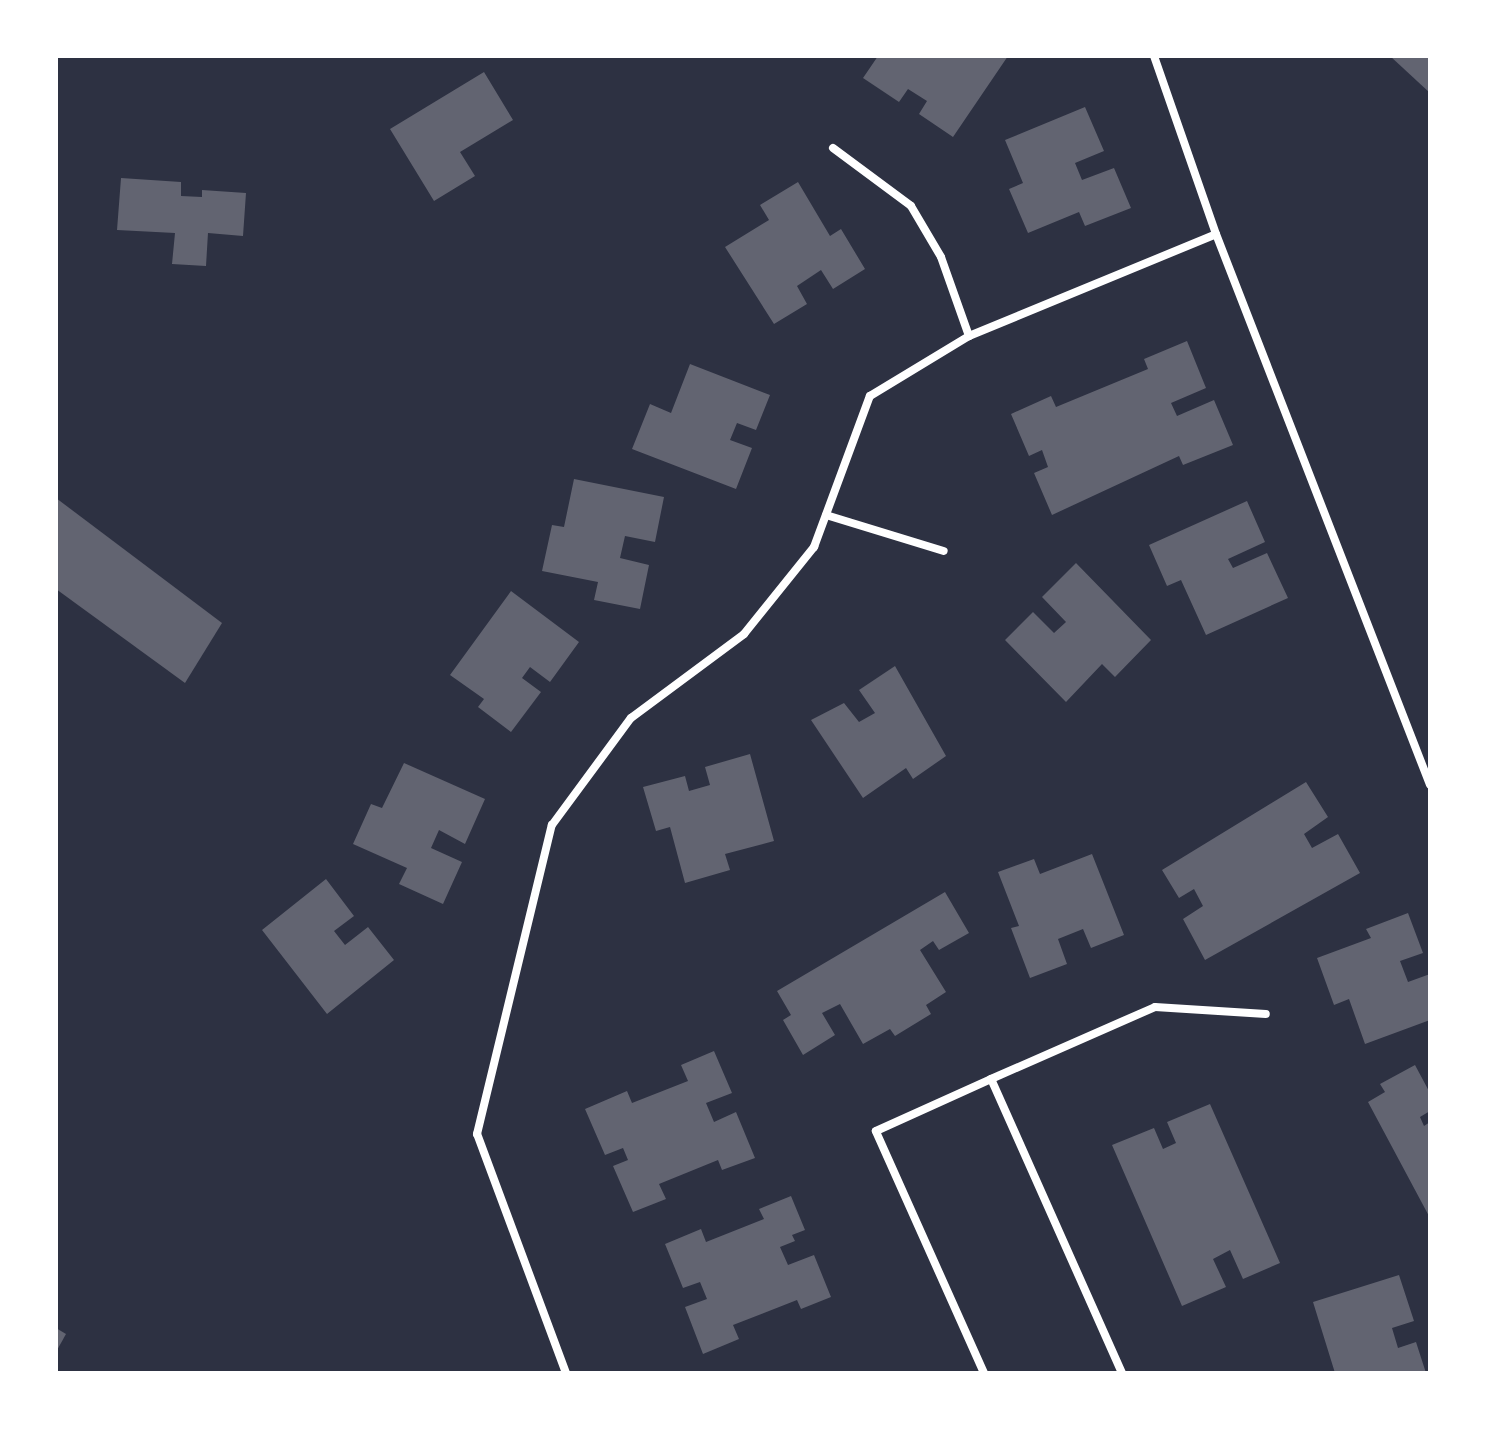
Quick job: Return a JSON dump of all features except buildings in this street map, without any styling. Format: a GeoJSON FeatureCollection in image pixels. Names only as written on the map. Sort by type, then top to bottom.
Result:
{"type":"FeatureCollection","features":[{"type":"Feature","properties":{"kind":"street"},"geometry":{"type":"LineString","coordinates":[[1154,56],[1216,234],[1430,785]]}},
{"type":"Feature","properties":{"kind":"street"},"geometry":{"type":"LineString","coordinates":[[833,148],[911,206],[941,257],[969,336]]}},
{"type":"Feature","properties":{"kind":"street"},"geometry":{"type":"LineString","coordinates":[[566,1373],[477,1134],[552,825],[631,718],[744,634],[814,547],[870,396],[969,336],[1216,234]]}},
{"type":"Feature","properties":{"kind":"street"},"geometry":{"type":"LineString","coordinates":[[826,515],[944,551]]}},
{"type":"Feature","properties":{"kind":"street"},"geometry":{"type":"LineString","coordinates":[[984,1373],[876,1131],[1155,1007],[1266,1014]]}},
{"type":"Feature","properties":{"kind":"street"},"geometry":{"type":"LineString","coordinates":[[991,1079],[1122,1373]]}}]}
